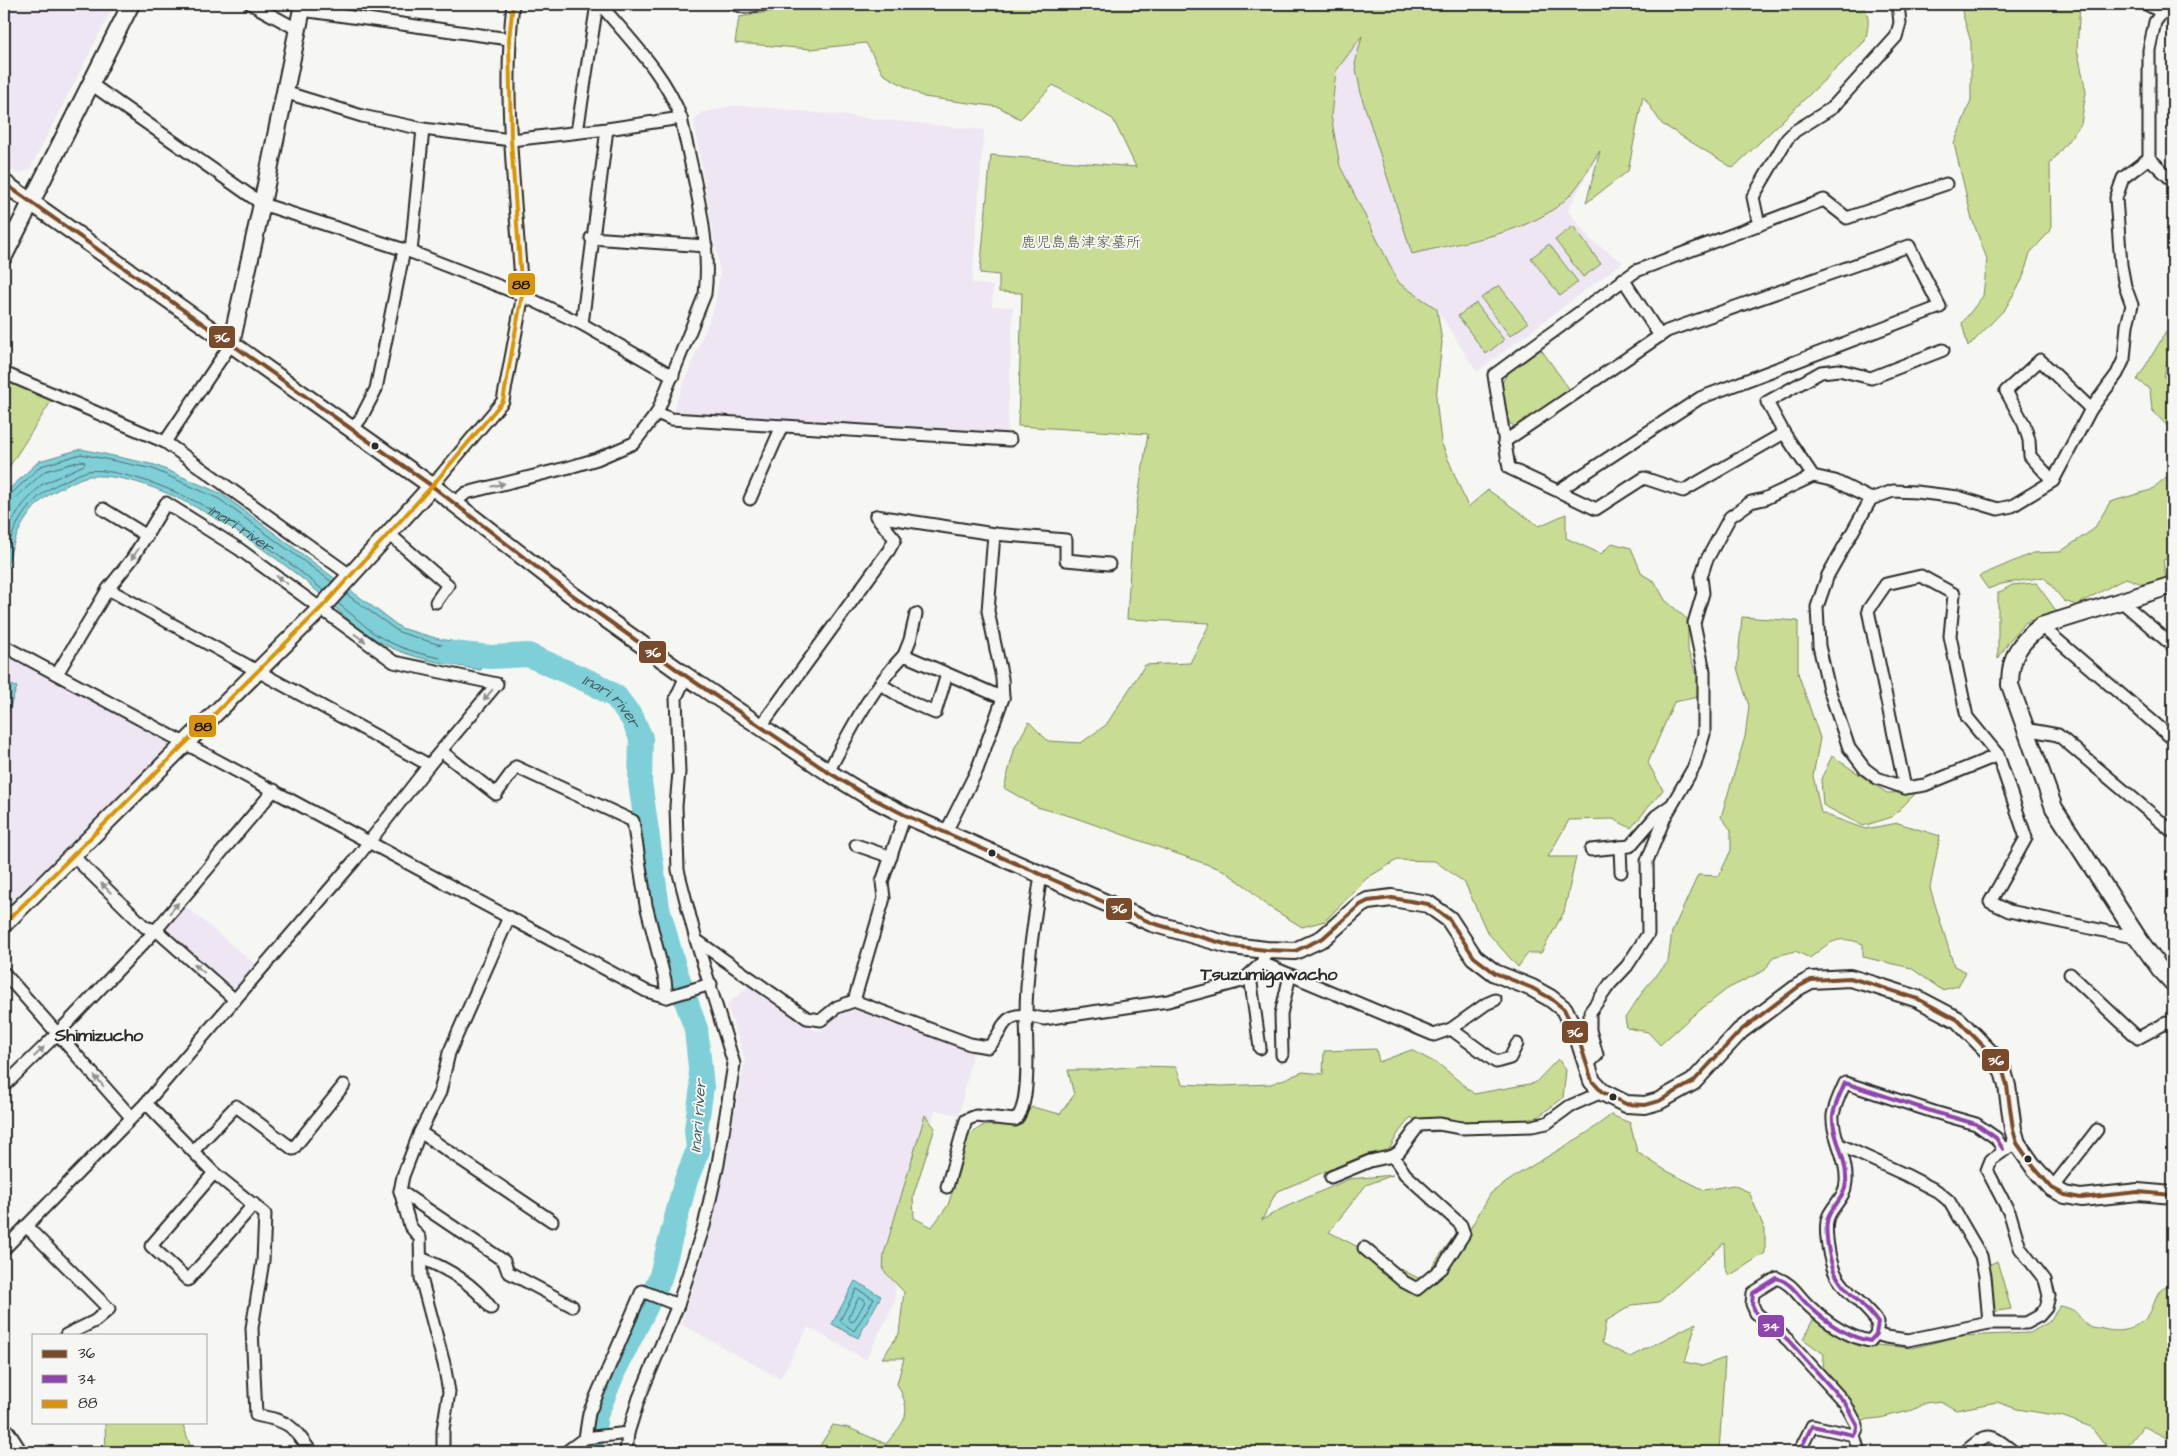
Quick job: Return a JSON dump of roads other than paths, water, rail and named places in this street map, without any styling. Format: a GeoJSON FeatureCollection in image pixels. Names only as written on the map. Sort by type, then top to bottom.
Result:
{"type":"FeatureCollection","features":[{"type":"Feature","properties":{"kind":"highway"},"geometry":{"type":"LineString","coordinates":[[4,1432],[16,1452]]}},
{"type":"Feature","properties":{"kind":"street"},"geometry":{"type":"LineString","coordinates":[[4,256],[131,4]]}},
{"type":"Feature","properties":{"kind":"street"},"geometry":{"type":"LineString","coordinates":[[251,4],[297,29]]}},
{"type":"Feature","properties":{"kind":"street"},"geometry":{"type":"LineString","coordinates":[[4,924],[322,607],[432,486],[503,401],[522,295],[511,140],[509,39],[513,4]]}},
{"type":"Feature","properties":{"kind":"street"},"geometry":{"type":"LineString","coordinates":[[454,503],[466,493],[597,459],[634,443],[657,413],[706,294],[708,274],[706,246],[682,118],[675,101],[663,83],[598,4]]}},
{"type":"Feature","properties":{"kind":"street"},"geometry":{"type":"LineString","coordinates":[[577,132],[598,4]]}},
{"type":"Feature","properties":{"kind":"street"},"geometry":{"type":"LineString","coordinates":[[733,4],[745,7],[765,4]]}},
{"type":"Feature","properties":{"kind":"street"},"geometry":{"type":"LineString","coordinates":[[1759,224],[1753,197],[1787,139],[1795,131],[1832,108],[1896,37],[1900,23],[1898,4]]}},
{"type":"Feature","properties":{"kind":"street"},"geometry":{"type":"LineString","coordinates":[[2146,4],[2164,8],[2155,22],[2148,50],[2149,158],[2173,182]]}},
{"type":"Feature","properties":{"kind":"street"},"geometry":{"type":"LineString","coordinates":[[165,442],[231,344],[302,7],[509,39]]}},
{"type":"Feature","properties":{"kind":"street"},"geometry":{"type":"LineString","coordinates":[[90,84],[262,204],[408,251],[522,295],[582,324],[673,376]]}},
{"type":"Feature","properties":{"kind":"street"},"geometry":{"type":"LineString","coordinates":[[284,92],[362,116],[423,129],[511,140],[682,118]]}},
{"type":"Feature","properties":{"kind":"street"},"geometry":{"type":"LineString","coordinates":[[352,430],[361,418],[376,388],[408,251],[423,129]]}},
{"type":"Feature","properties":{"kind":"street"},"geometry":{"type":"LineString","coordinates":[[582,324],[591,238],[607,129]]}},
{"type":"Feature","properties":{"kind":"street"},"geometry":{"type":"LineString","coordinates":[[1998,755],[1925,785],[1905,788],[1877,778],[1865,769],[1848,748],[1829,688],[1819,646],[1817,607],[1828,575],[1871,499],[1892,491],[1916,492],[1958,497],[1998,509],[2012,506],[2053,481],[2091,409],[2117,374],[2124,360],[2127,325],[2132,305],[2125,286],[2116,198],[2122,178],[2149,158]]}},
{"type":"Feature","properties":{"kind":"street"},"geometry":{"type":"LineString","coordinates":[[4,183],[432,486],[571,594],[686,676],[828,772],[864,794],[905,815],[1152,923],[1264,957],[1290,975],[1434,1035],[1451,1029],[1486,1004],[1495,1000]]}},
{"type":"Feature","properties":{"kind":"street"},"geometry":{"type":"LineString","coordinates":[[1784,433],[1683,491],[1644,478],[1596,508],[1509,468],[1494,375],[1623,279],[1636,272],[1824,200],[1847,218],[1946,184]]}},
{"type":"Feature","properties":{"kind":"street"},"geometry":{"type":"LineString","coordinates":[[591,238],[706,246]]}},
{"type":"Feature","properties":{"kind":"street"},"geometry":{"type":"LineString","coordinates":[[1504,442],[1660,336],[1677,328],[1908,246],[1940,307],[1700,398],[1558,491]]}},
{"type":"Feature","properties":{"kind":"street"},"geometry":{"type":"LineString","coordinates":[[1623,279],[1660,336]]}},
{"type":"Feature","properties":{"kind":"street"},"geometry":{"type":"LineString","coordinates":[[1813,476],[1784,433],[1767,402],[1821,372],[1839,370],[1872,378],[1943,350]]}},
{"type":"Feature","properties":{"kind":"street"},"geometry":{"type":"LineString","coordinates":[[2053,481],[2030,456],[2029,440],[2024,424],[2006,391],[2040,360],[2091,409]]}},
{"type":"Feature","properties":{"kind":"street"},"geometry":{"type":"LineString","coordinates":[[4,373],[165,442],[349,576]]}},
{"type":"Feature","properties":{"kind":"street"},"geometry":{"type":"LineString","coordinates":[[657,413],[671,419],[1010,440]]}},
{"type":"Feature","properties":{"kind":"street"},"geometry":{"type":"LineString","coordinates":[[750,499],[782,426]]}},
{"type":"Feature","properties":{"kind":"street"},"geometry":{"type":"LineString","coordinates":[[1586,1066],[1597,1055],[1590,1030],[1590,1012],[1610,984],[1627,966],[1648,934],[1647,861],[1672,806],[1695,765],[1704,734],[1704,671],[1694,622],[1703,593],[1702,577],[1709,554],[1730,517],[1751,502],[1764,499],[1813,476],[1836,482],[1871,499]]}},
{"type":"Feature","properties":{"kind":"street"},"geometry":{"type":"LineString","coordinates":[[4,1249],[146,1103],[355,860],[429,765],[498,684],[394,662],[322,607],[239,549],[166,503],[132,559],[108,589],[57,674]]}},
{"type":"Feature","properties":{"kind":"street"},"geometry":{"type":"LineString","coordinates":[[103,509],[147,536]]}},
{"type":"Feature","properties":{"kind":"street"},"geometry":{"type":"LineString","coordinates":[[761,726],[889,550],[895,539],[876,516],[994,534],[1066,540],[1066,560],[1108,564]]}},
{"type":"Feature","properties":{"kind":"street"},"geometry":{"type":"LineString","coordinates":[[388,534],[448,585],[436,602]]}},
{"type":"Feature","properties":{"kind":"street"},"geometry":{"type":"LineString","coordinates":[[946,832],[978,770],[1002,698],[1002,678],[988,611],[994,534]]}},
{"type":"Feature","properties":{"kind":"street"},"geometry":{"type":"LineString","coordinates":[[1905,788],[1868,610],[1886,584],[1921,576],[1954,594],[1950,636],[1967,717],[1998,755],[2026,838],[1990,902],[2009,911],[2138,938]]}},
{"type":"Feature","properties":{"kind":"street"},"geometry":{"type":"LineString","coordinates":[[2173,586],[2121,600],[2041,626],[2025,638],[2016,651],[2010,670],[2010,685],[2054,808],[2138,938],[2160,969],[2173,983]]}},
{"type":"Feature","properties":{"kind":"street"},"geometry":{"type":"LineString","coordinates":[[108,589],[429,765]]}},
{"type":"Feature","properties":{"kind":"street"},"geometry":{"type":"LineString","coordinates":[[2121,600],[2173,646]]}},
{"type":"Feature","properties":{"kind":"street"},"geometry":{"type":"LineString","coordinates":[[828,772],[856,720],[880,684],[904,655],[910,640],[916,614]]}},
{"type":"Feature","properties":{"kind":"street"},"geometry":{"type":"LineString","coordinates":[[2041,626],[2173,739]]}},
{"type":"Feature","properties":{"kind":"street"},"geometry":{"type":"LineString","coordinates":[[4,646],[646,991],[669,996],[707,985]]}},
{"type":"Feature","properties":{"kind":"street"},"geometry":{"type":"LineString","coordinates":[[904,655],[1002,698]]}},
{"type":"Feature","properties":{"kind":"street"},"geometry":{"type":"LineString","coordinates":[[880,684],[910,702],[934,713],[947,674]]}},
{"type":"Feature","properties":{"kind":"street"},"geometry":{"type":"LineString","coordinates":[[626,1452],[628,1433],[639,1398],[678,1305],[706,1217],[718,1164],[734,1064],[707,985],[678,870],[676,806],[679,772],[676,698],[686,676]]}},
{"type":"Feature","properties":{"kind":"street"},"geometry":{"type":"LineString","coordinates":[[2025,730],[2058,735],[2173,832]]}},
{"type":"Feature","properties":{"kind":"street"},"geometry":{"type":"LineString","coordinates":[[441,751],[496,794],[516,766],[633,821],[646,905],[669,996]]}},
{"type":"Feature","properties":{"kind":"street"},"geometry":{"type":"LineString","coordinates":[[4,1086],[57,1034],[156,930],[274,790]]}},
{"type":"Feature","properties":{"kind":"street"},"geometry":{"type":"LineString","coordinates":[[1591,850],[1630,846],[1656,816],[1672,806]]}},
{"type":"Feature","properties":{"kind":"street"},"geometry":{"type":"LineString","coordinates":[[854,1001],[884,898],[882,882],[905,815]]}},
{"type":"Feature","properties":{"kind":"street"},"geometry":{"type":"LineString","coordinates":[[856,845],[891,857]]}},
{"type":"Feature","properties":{"kind":"street"},"geometry":{"type":"LineString","coordinates":[[1620,847],[1621,872]]}},
{"type":"Feature","properties":{"kind":"street"},"geometry":{"type":"LineString","coordinates":[[72,855],[145,927],[156,930],[235,1000]]}},
{"type":"Feature","properties":{"kind":"street"},"geometry":{"type":"LineString","coordinates":[[947,1188],[966,1120],[976,1116],[1014,1120],[1020,1113],[1028,1065],[1026,1016],[1031,940],[1041,875]]}},
{"type":"Feature","properties":{"kind":"street"},"geometry":{"type":"LineString","coordinates":[[696,940],[807,1018],[821,1020],[837,1007],[854,1001],[970,1044],[988,1047],[994,1042],[1004,1022],[1012,1016],[1044,1019],[1168,1000],[1242,981],[1250,976],[1264,957],[1296,951],[1312,945],[1336,928],[1360,905],[1368,901],[1392,898],[1428,904],[1449,919],[1474,957],[1488,968],[1495,973],[1532,988],[1550,998],[1564,1009],[1579,1040],[1592,1081],[1602,1092],[1626,1104],[1645,1105],[1659,1101],[1693,1082],[1740,1030],[1798,987],[1811,980],[1850,978],[1918,999],[1958,1020],[1976,1037],[2003,1071],[2008,1086],[2013,1129],[2010,1146],[1991,1160],[1987,1170],[2010,1214],[2020,1248],[2044,1280],[2049,1296],[2046,1308],[2039,1316],[2026,1323],[1989,1323],[1908,1340],[1876,1334]]}},
{"type":"Feature","properties":{"kind":"street"},"geometry":{"type":"LineString","coordinates":[[443,1452],[443,1430],[449,1392],[444,1364],[421,1278],[420,1238],[410,1226],[400,1191],[403,1176],[420,1132],[440,1092],[449,1053],[509,917]]}},
{"type":"Feature","properties":{"kind":"street"},"geometry":{"type":"LineString","coordinates":[[4,973],[131,1117]]}},
{"type":"Feature","properties":{"kind":"street"},"geometry":{"type":"LineString","coordinates":[[2070,974],[2138,1038],[2166,1023],[2173,1024]]}},
{"type":"Feature","properties":{"kind":"street"},"geometry":{"type":"LineString","coordinates":[[1282,1055],[1281,1014],[1290,975]]}},
{"type":"Feature","properties":{"kind":"street"},"geometry":{"type":"LineString","coordinates":[[1250,976],[1260,1048]]}},
{"type":"Feature","properties":{"kind":"street"},"geometry":{"type":"LineString","coordinates":[[1451,1029],[1496,1062],[1510,1058],[1517,1044]]}},
{"type":"Feature","properties":{"kind":"street"},"geometry":{"type":"LineString","coordinates":[[1859,1452],[1854,1435],[1857,1425],[1845,1403],[1788,1340],[1756,1313],[1752,1304],[1754,1293],[1777,1278],[1793,1286],[1809,1306],[1845,1333],[1856,1339],[1870,1341],[1876,1334],[1878,1323],[1870,1311],[1840,1283],[1833,1269],[1827,1248],[1828,1217],[1844,1194],[1846,1180],[1833,1117],[1836,1102],[1845,1083],[1976,1124],[2010,1146],[2033,1166],[2052,1188],[2065,1194],[2081,1198],[2138,1192],[2173,1195]]}},
{"type":"Feature","properties":{"kind":"street"},"geometry":{"type":"LineString","coordinates":[[192,1151],[236,1106],[293,1149],[344,1085]]}},
{"type":"Feature","properties":{"kind":"street"},"geometry":{"type":"LineString","coordinates":[[1330,1177],[1370,1161],[1393,1156],[1400,1152],[1419,1125],[1438,1124],[1461,1128],[1532,1126],[1547,1123],[1570,1106],[1602,1092]]}},
{"type":"Feature","properties":{"kind":"street"},"geometry":{"type":"LineString","coordinates":[[146,1103],[214,1173],[265,1214],[262,1269],[252,1328],[256,1414],[281,1420],[293,1427],[311,1452]]}},
{"type":"Feature","properties":{"kind":"street"},"geometry":{"type":"LineString","coordinates":[[2052,1188],[2097,1130]]}},
{"type":"Feature","properties":{"kind":"street"},"geometry":{"type":"LineString","coordinates":[[420,1132],[552,1221]]}},
{"type":"Feature","properties":{"kind":"street"},"geometry":{"type":"LineString","coordinates":[[1840,1145],[1906,1175],[1937,1191],[1949,1201],[1981,1256],[1985,1276],[1989,1323]]}},
{"type":"Feature","properties":{"kind":"street"},"geometry":{"type":"LineString","coordinates":[[1364,1248],[1404,1282],[1417,1289],[1442,1268],[1464,1234],[1461,1225],[1405,1174],[1393,1156]]}},
{"type":"Feature","properties":{"kind":"street"},"geometry":{"type":"LineString","coordinates":[[214,1173],[150,1246],[188,1280],[254,1204]]}},
{"type":"Feature","properties":{"kind":"street"},"geometry":{"type":"LineString","coordinates":[[400,1191],[504,1261],[508,1272],[572,1306]]}},
{"type":"Feature","properties":{"kind":"street"},"geometry":{"type":"LineString","coordinates":[[26,1226],[109,1309],[95,1321],[68,1334]]}},
{"type":"Feature","properties":{"kind":"street"},"geometry":{"type":"LineString","coordinates":[[421,1258],[436,1264],[474,1288],[491,1308]]}},
{"type":"Feature","properties":{"kind":"street"},"geometry":{"type":"LineString","coordinates":[[585,1438],[589,1414],[642,1291],[678,1305]]}},
{"type":"Feature","properties":{"kind":"street"},"geometry":{"type":"LineString","coordinates":[[1800,1452],[1812,1426],[1854,1435]]}},
{"type":"Feature","properties":{"kind":"street"},"geometry":{"type":"LineString","coordinates":[[566,1452],[585,1438],[628,1433]]}},
{"type":"Feature","properties":{"kind":"street"},"geometry":{"type":"LineString","coordinates":[[1965,1452],[1982,1437],[1990,1436],[2014,1452]]}},
{"type":"Feature","properties":{"kind":"water"},"geometry":{"type":"Polygon","coordinates":[[[81,449],[155,465],[222,494],[401,628],[439,639],[486,647],[481,670],[423,659],[396,650],[370,636],[283,564],[231,528],[174,496],[145,485],[117,478],[90,476],[82,478],[46,497],[35,508],[25,520],[12,548],[5,579],[4,594],[4,494],[39,461],[81,449]]]}},
{"type":"Feature","properties":{"kind":"water"},"geometry":{"type":"Polygon","coordinates":[[[4,683],[17,687],[7,715],[4,714],[4,683]]]}},
{"type":"Feature","properties":{"kind":"water"},"geometry":{"type":"Polygon","coordinates":[[[855,1281],[881,1296],[858,1338],[832,1324],[855,1281]]]}},
{"type":"Feature","properties":{"kind":"waterway","name":"Inari river"},"geometry":{"type":"LineString","coordinates":[[451,653],[491,657],[528,655],[595,684],[616,697],[632,718],[641,738],[640,782],[658,908],[674,966],[696,1029],[702,1087],[696,1129],[698,1150],[686,1180],[660,1279],[614,1371],[596,1415],[590,1452]]}},
{"type":"Feature","properties":{"kind":"district","name":"Tsuzumigawacho"},"geometry":{"type":"Point","coordinates":[1269,974]}},
{"type":"Feature","properties":{"kind":"district","name":"Shimizucho"},"geometry":{"type":"Point","coordinates":[99,1035]}},
{"type":"Feature","properties":{"kind":"park label","name":"鹿児島島津家墓所"},"geometry":{"type":"Point","coordinates":[1081,242]}}]}
